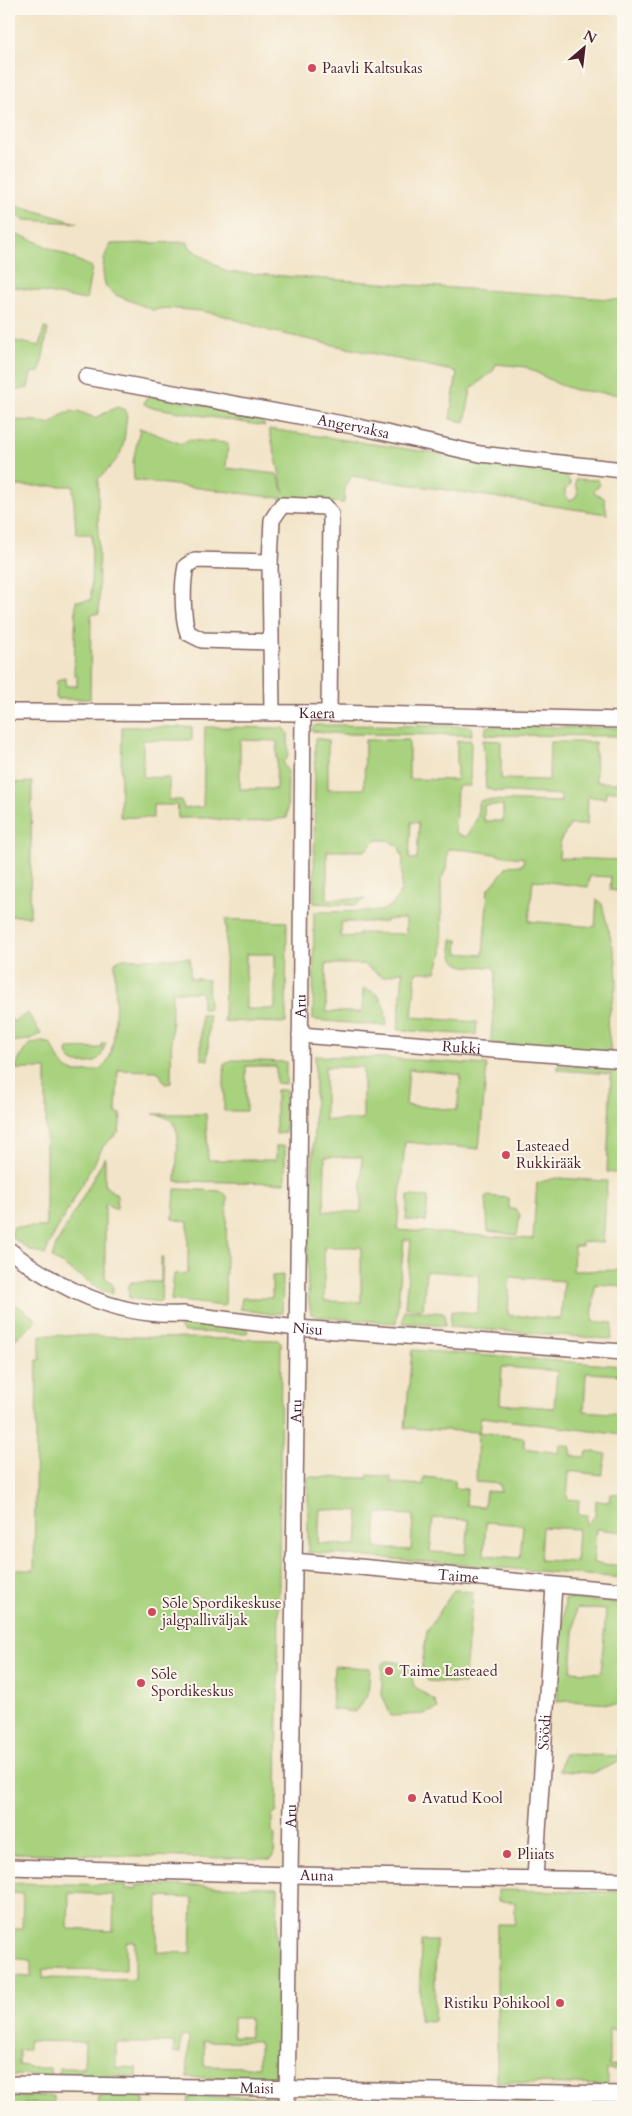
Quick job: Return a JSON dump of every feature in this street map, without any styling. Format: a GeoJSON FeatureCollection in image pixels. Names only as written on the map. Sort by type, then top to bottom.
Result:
{"type":"FeatureCollection","features":[{"type":"Feature","properties":{"kind":"street","name":"Angervaksa"},"geometry":{"type":"LineString","coordinates":[[86,378],[359,428],[480,454],[623,470]]}},
{"type":"Feature","properties":{"kind":"street"},"geometry":{"type":"LineString","coordinates":[[272,713],[270,562],[272,520],[282,505],[326,507],[331,514],[329,713]]}},
{"type":"Feature","properties":{"kind":"street"},"geometry":{"type":"LineString","coordinates":[[270,562],[195,560],[186,566],[184,575],[185,625],[188,633],[202,640],[270,642]]}},
{"type":"Feature","properties":{"kind":"street","name":"Kaera"},"geometry":{"type":"LineString","coordinates":[[9,712],[329,713],[623,720]]}},
{"type":"Feature","properties":{"kind":"street","name":"Aru"},"geometry":{"type":"LineString","coordinates":[[287,2107],[297,1328],[302,713]]}},
{"type":"Feature","properties":{"kind":"street","name":"Rukki"},"geometry":{"type":"LineString","coordinates":[[300,1035],[623,1060]]}},
{"type":"Feature","properties":{"kind":"street","name":"Nisu"},"geometry":{"type":"LineString","coordinates":[[9,1250],[40,1272],[84,1296],[121,1308],[168,1315],[182,1314],[297,1328],[623,1352]]}},
{"type":"Feature","properties":{"kind":"street","name":"Taime"},"geometry":{"type":"LineString","coordinates":[[293,1561],[623,1591]]}},
{"type":"Feature","properties":{"kind":"street","name":"Söödi"},"geometry":{"type":"LineString","coordinates":[[536,1878],[554,1586]]}},
{"type":"Feature","properties":{"kind":"street","name":"Auna"},"geometry":{"type":"LineString","coordinates":[[9,1867],[291,1875],[623,1880]]}},
{"type":"Feature","properties":{"kind":"street","name":"Maisi"},"geometry":{"type":"LineString","coordinates":[[9,2084],[623,2094]]}},
{"type":"Feature","properties":{"kind":"green space"},"geometry":{"type":"Polygon","coordinates":[[[9,203],[77,223],[24,220],[9,212],[9,203]]]}},
{"type":"Feature","properties":{"kind":"green space"},"geometry":{"type":"Polygon","coordinates":[[[9,233],[28,238],[92,267],[86,300],[9,286],[9,233]]]}},
{"type":"Feature","properties":{"kind":"green space"},"geometry":{"type":"Polygon","coordinates":[[[188,242],[190,248],[227,272],[623,300],[623,395],[575,390],[558,384],[526,367],[496,364],[494,370],[471,389],[465,422],[450,419],[457,372],[270,331],[225,316],[202,311],[165,308],[153,310],[116,295],[106,287],[103,265],[111,244],[188,242]]]}},
{"type":"Feature","properties":{"kind":"green space"},"geometry":{"type":"Polygon","coordinates":[[[44,328],[48,329],[40,372],[31,373],[28,388],[9,392],[9,340],[40,346],[44,328]]]}},
{"type":"Feature","properties":{"kind":"green space"},"geometry":{"type":"Polygon","coordinates":[[[152,396],[257,415],[265,426],[150,407],[144,404],[145,400],[152,396]]]}},
{"type":"Feature","properties":{"kind":"green space"},"geometry":{"type":"Polygon","coordinates":[[[117,407],[125,410],[127,413],[122,450],[114,463],[98,479],[99,613],[91,615],[90,699],[56,699],[57,680],[66,678],[66,686],[77,686],[77,675],[74,675],[76,601],[91,600],[92,534],[76,534],[73,486],[9,486],[9,420],[37,421],[51,424],[60,416],[72,411],[76,413],[78,411],[95,418],[117,407]]]}},
{"type":"Feature","properties":{"kind":"green space"},"geometry":{"type":"Polygon","coordinates":[[[140,428],[181,444],[187,440],[228,443],[226,468],[277,474],[284,492],[269,429],[540,468],[566,475],[571,484],[565,490],[565,495],[569,500],[575,498],[577,494],[576,479],[598,480],[600,485],[594,490],[595,493],[604,498],[607,514],[352,476],[345,486],[344,503],[279,498],[134,480],[133,462],[140,428]]]}},
{"type":"Feature","properties":{"kind":"green space"},"geometry":{"type":"Polygon","coordinates":[[[316,725],[471,726],[472,735],[343,734],[312,731],[312,728],[316,725]]]}},
{"type":"Feature","properties":{"kind":"green space"},"geometry":{"type":"Polygon","coordinates":[[[122,727],[192,727],[192,740],[143,740],[143,777],[169,778],[169,800],[181,800],[184,808],[203,807],[205,727],[284,728],[288,733],[288,757],[283,762],[288,771],[287,818],[247,823],[209,818],[178,818],[177,805],[153,805],[153,818],[120,817],[122,727]],[[240,740],[240,789],[276,789],[277,741],[240,740]]]}},
{"type":"Feature","properties":{"kind":"green space"},"geometry":{"type":"Polygon","coordinates":[[[486,727],[623,728],[623,736],[485,735],[486,727]]]}},
{"type":"Feature","properties":{"kind":"green space"},"geometry":{"type":"Polygon","coordinates":[[[315,738],[328,740],[328,789],[364,789],[365,740],[409,740],[409,779],[457,780],[457,741],[471,740],[470,786],[457,786],[455,833],[467,837],[478,816],[478,803],[482,800],[561,802],[561,795],[495,791],[486,788],[483,740],[501,741],[501,779],[549,780],[550,742],[595,742],[596,782],[623,783],[623,791],[606,791],[606,798],[588,797],[587,825],[570,825],[560,841],[559,858],[623,860],[623,892],[610,890],[611,877],[590,876],[588,887],[533,880],[529,921],[595,927],[597,899],[602,904],[616,960],[617,982],[607,1023],[611,1052],[494,1044],[491,1039],[496,973],[493,967],[462,965],[457,963],[454,958],[452,940],[458,940],[457,953],[483,955],[488,890],[508,866],[523,865],[524,858],[448,849],[446,869],[441,880],[442,953],[436,972],[416,972],[412,1017],[477,1022],[476,1035],[398,1030],[403,971],[383,977],[363,964],[326,964],[326,1012],[362,1012],[363,989],[369,990],[375,993],[382,1001],[386,1013],[387,1026],[313,1020],[314,912],[381,911],[394,904],[401,891],[403,859],[399,847],[388,840],[376,840],[365,851],[327,851],[327,899],[365,899],[356,905],[314,903],[315,738]],[[484,805],[484,821],[503,821],[503,805],[484,805]],[[411,822],[409,859],[417,859],[419,823],[411,822]],[[406,919],[386,920],[386,922],[341,922],[341,937],[359,936],[359,933],[406,934],[406,919]]]}},
{"type":"Feature","properties":{"kind":"green space"},"geometry":{"type":"Polygon","coordinates":[[[32,782],[30,916],[9,916],[9,783],[32,782]]]}},
{"type":"Feature","properties":{"kind":"green space"},"geometry":{"type":"Polygon","coordinates":[[[226,919],[287,922],[286,1023],[224,1021],[226,919]],[[246,954],[246,1009],[275,1009],[275,954],[246,954]]]}},
{"type":"Feature","properties":{"kind":"green space"},"geometry":{"type":"Polygon","coordinates":[[[190,958],[190,978],[208,980],[209,1009],[202,1009],[202,992],[172,992],[171,1083],[165,1084],[158,1071],[118,1070],[116,1113],[121,1114],[119,1132],[104,1145],[51,1240],[45,1255],[30,1250],[10,1236],[14,1227],[46,1227],[46,1069],[15,1069],[24,1050],[37,1042],[44,1042],[52,1044],[58,1058],[68,1069],[85,1072],[101,1068],[109,1059],[114,1033],[115,962],[120,959],[190,958]]]}},
{"type":"Feature","properties":{"kind":"green space"},"geometry":{"type":"Polygon","coordinates":[[[28,1013],[41,1034],[28,1040],[9,1042],[9,1016],[13,1022],[28,1013]]]}},
{"type":"Feature","properties":{"kind":"green space"},"geometry":{"type":"Polygon","coordinates":[[[201,1015],[209,1015],[208,1060],[201,1059],[201,1015]]]}},
{"type":"Feature","properties":{"kind":"green space"},"geometry":{"type":"Polygon","coordinates":[[[102,1043],[106,1043],[101,1056],[95,1062],[74,1062],[67,1052],[68,1049],[101,1048],[102,1043]]]}},
{"type":"Feature","properties":{"kind":"green space"},"geometry":{"type":"Polygon","coordinates":[[[315,1056],[384,1058],[487,1065],[479,1149],[405,1142],[397,1230],[533,1239],[537,1183],[556,1178],[607,1181],[603,1243],[582,1242],[582,1246],[574,1246],[573,1271],[623,1270],[623,1286],[595,1284],[592,1321],[613,1323],[611,1339],[450,1327],[451,1311],[477,1313],[480,1275],[426,1271],[423,1309],[405,1307],[411,1240],[404,1240],[396,1323],[319,1317],[311,1314],[308,1286],[308,1255],[313,1160],[315,1056]],[[325,1067],[325,1120],[363,1120],[363,1067],[325,1067]],[[409,1069],[406,1105],[457,1110],[461,1075],[409,1069]],[[325,1157],[324,1211],[361,1212],[362,1157],[325,1157]],[[324,1247],[324,1301],[361,1302],[361,1247],[324,1247]],[[510,1277],[508,1315],[561,1319],[564,1281],[510,1277]]]}},
{"type":"Feature","properties":{"kind":"green space"},"geometry":{"type":"Polygon","coordinates":[[[232,1060],[286,1062],[286,1084],[276,1083],[276,1066],[246,1066],[246,1111],[224,1111],[224,1070],[225,1064],[232,1060]]]}},
{"type":"Feature","properties":{"kind":"green space"},"geometry":{"type":"Polygon","coordinates":[[[558,1065],[623,1070],[623,1174],[607,1172],[611,1074],[558,1070],[558,1065]]]}},
{"type":"Feature","properties":{"kind":"green space"},"geometry":{"type":"Polygon","coordinates":[[[276,1090],[286,1090],[285,1133],[276,1134],[276,1090]]]}},
{"type":"Feature","properties":{"kind":"green space"},"geometry":{"type":"Polygon","coordinates":[[[153,1114],[206,1114],[208,1160],[276,1160],[276,1146],[285,1146],[285,1183],[176,1181],[178,1134],[170,1120],[153,1114]]]}},
{"type":"Feature","properties":{"kind":"green space"},"geometry":{"type":"Polygon","coordinates":[[[105,1157],[105,1186],[117,1195],[117,1209],[105,1204],[105,1277],[113,1285],[113,1294],[100,1289],[52,1258],[56,1245],[105,1157]]]}},
{"type":"Feature","properties":{"kind":"green space"},"geometry":{"type":"Polygon","coordinates":[[[175,1189],[222,1191],[227,1196],[225,1306],[171,1300],[174,1274],[188,1273],[188,1222],[173,1219],[175,1189]]]}},
{"type":"Feature","properties":{"kind":"green space"},"geometry":{"type":"Polygon","coordinates":[[[408,1196],[428,1197],[426,1222],[406,1220],[408,1196]]]}},
{"type":"Feature","properties":{"kind":"green space"},"geometry":{"type":"Polygon","coordinates":[[[486,1196],[509,1198],[509,1208],[516,1210],[520,1215],[517,1235],[488,1231],[486,1196]]]}},
{"type":"Feature","properties":{"kind":"green space"},"geometry":{"type":"Polygon","coordinates":[[[161,1257],[163,1257],[161,1302],[129,1298],[128,1289],[131,1282],[161,1282],[161,1257]]]}},
{"type":"Feature","properties":{"kind":"green space"},"geometry":{"type":"Polygon","coordinates":[[[283,1275],[282,1313],[271,1314],[240,1309],[242,1298],[272,1298],[272,1276],[283,1275]]]}},
{"type":"Feature","properties":{"kind":"green space"},"geometry":{"type":"Polygon","coordinates":[[[11,1301],[36,1319],[32,1325],[14,1340],[9,1324],[11,1301]]]}},
{"type":"Feature","properties":{"kind":"green space"},"geometry":{"type":"Polygon","coordinates":[[[404,1310],[445,1313],[445,1326],[403,1323],[404,1310]]]}},
{"type":"Feature","properties":{"kind":"green space"},"geometry":{"type":"Polygon","coordinates":[[[182,1320],[247,1328],[248,1331],[247,1333],[183,1332],[174,1321],[182,1320]]]}},
{"type":"Feature","properties":{"kind":"green space","name":"Sõle Spordikeskus"},"geometry":{"type":"Polygon","coordinates":[[[40,1335],[278,1340],[281,1343],[277,1812],[272,1816],[272,1832],[275,1835],[274,1856],[271,1859],[9,1853],[9,1570],[34,1570],[37,1360],[40,1360],[40,1335]]]}},
{"type":"Feature","properties":{"kind":"green space"},"geometry":{"type":"Polygon","coordinates":[[[412,1350],[623,1366],[623,1375],[586,1373],[584,1411],[623,1414],[623,1435],[481,1417],[479,1432],[524,1438],[524,1448],[558,1453],[560,1444],[570,1446],[572,1456],[584,1457],[588,1451],[606,1454],[602,1475],[569,1471],[567,1499],[579,1500],[578,1514],[587,1515],[586,1525],[595,1516],[596,1501],[609,1502],[610,1494],[623,1494],[623,1532],[596,1529],[593,1563],[623,1566],[623,1578],[308,1552],[308,1477],[367,1478],[368,1475],[391,1477],[391,1483],[423,1485],[424,1477],[455,1480],[455,1488],[467,1489],[466,1505],[484,1507],[486,1491],[500,1492],[500,1484],[476,1482],[478,1432],[405,1428],[412,1350]],[[502,1367],[500,1404],[554,1408],[557,1371],[502,1367]],[[320,1509],[318,1543],[357,1546],[359,1511],[320,1509]],[[377,1513],[375,1548],[411,1550],[413,1515],[377,1513]],[[433,1518],[430,1552],[466,1554],[469,1520],[433,1518]],[[486,1522],[484,1555],[520,1558],[523,1525],[486,1522]],[[542,1527],[540,1560],[576,1562],[578,1529],[542,1527]]]}},
{"type":"Feature","properties":{"kind":"green space"},"geometry":{"type":"Polygon","coordinates":[[[454,1590],[473,1592],[464,1684],[428,1681],[421,1672],[427,1631],[454,1590]]]}},
{"type":"Feature","properties":{"kind":"green space"},"geometry":{"type":"Polygon","coordinates":[[[565,1598],[623,1604],[623,1705],[569,1701],[557,1702],[565,1598]],[[576,1608],[571,1671],[601,1673],[606,1610],[576,1608]]]}},
{"type":"Feature","properties":{"kind":"green space"},"geometry":{"type":"Polygon","coordinates":[[[387,1661],[404,1663],[409,1666],[414,1686],[435,1701],[438,1709],[424,1714],[391,1716],[382,1695],[382,1664],[387,1661]]]}},
{"type":"Feature","properties":{"kind":"green space"},"geometry":{"type":"Polygon","coordinates":[[[334,1666],[370,1668],[368,1694],[355,1712],[332,1709],[334,1666]]]}},
{"type":"Feature","properties":{"kind":"green space"},"geometry":{"type":"Polygon","coordinates":[[[620,1720],[623,1721],[623,1760],[593,1773],[559,1771],[564,1754],[618,1756],[620,1720]]]}},
{"type":"Feature","properties":{"kind":"green space"},"geometry":{"type":"Polygon","coordinates":[[[9,1883],[126,1885],[126,1889],[136,1889],[137,1885],[278,1887],[277,1951],[282,1954],[280,2079],[187,2078],[189,2037],[181,2036],[180,2053],[173,2053],[174,2043],[116,2043],[116,2067],[137,2068],[137,2077],[59,2076],[59,2068],[84,2068],[85,2042],[28,2041],[28,2050],[19,2050],[19,2065],[28,2066],[28,2068],[50,2068],[51,2076],[10,2075],[12,2049],[9,2049],[9,1976],[31,1977],[31,1960],[9,1958],[9,1929],[22,1929],[23,1894],[9,1893],[9,1883]],[[69,1893],[68,1929],[113,1931],[114,1895],[69,1893]],[[158,1897],[157,1952],[191,1953],[193,1898],[158,1897]],[[126,1942],[126,1970],[43,1969],[43,1978],[135,1980],[135,1942],[126,1942]],[[233,2018],[233,2037],[250,2037],[249,2018],[233,2018]],[[204,2041],[204,2066],[259,2067],[259,2042],[204,2041]]]}},
{"type":"Feature","properties":{"kind":"green space","name":"Ristiku Põhikool"},"geometry":{"type":"Polygon","coordinates":[[[498,1890],[623,1892],[623,2030],[609,2029],[609,2065],[623,2066],[623,2070],[607,2069],[607,2085],[497,2082],[497,1924],[515,1924],[515,1902],[498,1901],[498,1890]]]}},
{"type":"Feature","properties":{"kind":"green space"},"geometry":{"type":"Polygon","coordinates":[[[421,1941],[436,1941],[434,2021],[419,2020],[421,1941]]]}},
{"type":"Feature","properties":{"kind":"green space"},"geometry":{"type":"Polygon","coordinates":[[[9,2096],[54,2096],[54,2104],[26,2103],[26,2107],[9,2107],[9,2096]]]}},
{"type":"Feature","properties":{"kind":"green space"},"geometry":{"type":"Polygon","coordinates":[[[98,2096],[144,2097],[144,2106],[97,2107],[98,2096]]]}},
{"type":"Feature","properties":{"kind":"green space"},"geometry":{"type":"Polygon","coordinates":[[[189,2097],[280,2097],[280,2107],[188,2107],[189,2097]]]}},
{"type":"Feature","properties":{"kind":"green space"},"geometry":{"type":"Polygon","coordinates":[[[293,2099],[529,2103],[529,2107],[293,2107],[293,2099]]]}},
{"type":"Feature","properties":{"kind":"green space"},"geometry":{"type":"Polygon","coordinates":[[[547,2103],[623,2104],[623,2107],[546,2107],[547,2103]]]}},
{"type":"Feature","properties":{"kind":"place","name":"Paavli Kaltsukas"},"geometry":{"type":"Point","coordinates":[312,68]}},
{"type":"Feature","properties":{"kind":"place","name":"Lasteaed Rukkirääk"},"geometry":{"type":"Point","coordinates":[506,1155]}},
{"type":"Feature","properties":{"kind":"place","name":"Sõle Spordikeskuse jalgpalliväljak"},"geometry":{"type":"Point","coordinates":[152,1612]}},
{"type":"Feature","properties":{"kind":"place","name":"Taime Lasteaed"},"geometry":{"type":"Point","coordinates":[389,1671]}},
{"type":"Feature","properties":{"kind":"place","name":"Sõle Spordikeskus"},"geometry":{"type":"Point","coordinates":[141,1683]}},
{"type":"Feature","properties":{"kind":"place","name":"Avatud Kool"},"geometry":{"type":"Point","coordinates":[412,1798]}},
{"type":"Feature","properties":{"kind":"place","name":"Pliiats"},"geometry":{"type":"Point","coordinates":[507,1854]}},
{"type":"Feature","properties":{"kind":"place","name":"Ristiku Põhikool"},"geometry":{"type":"Point","coordinates":[560,2003]}}]}
